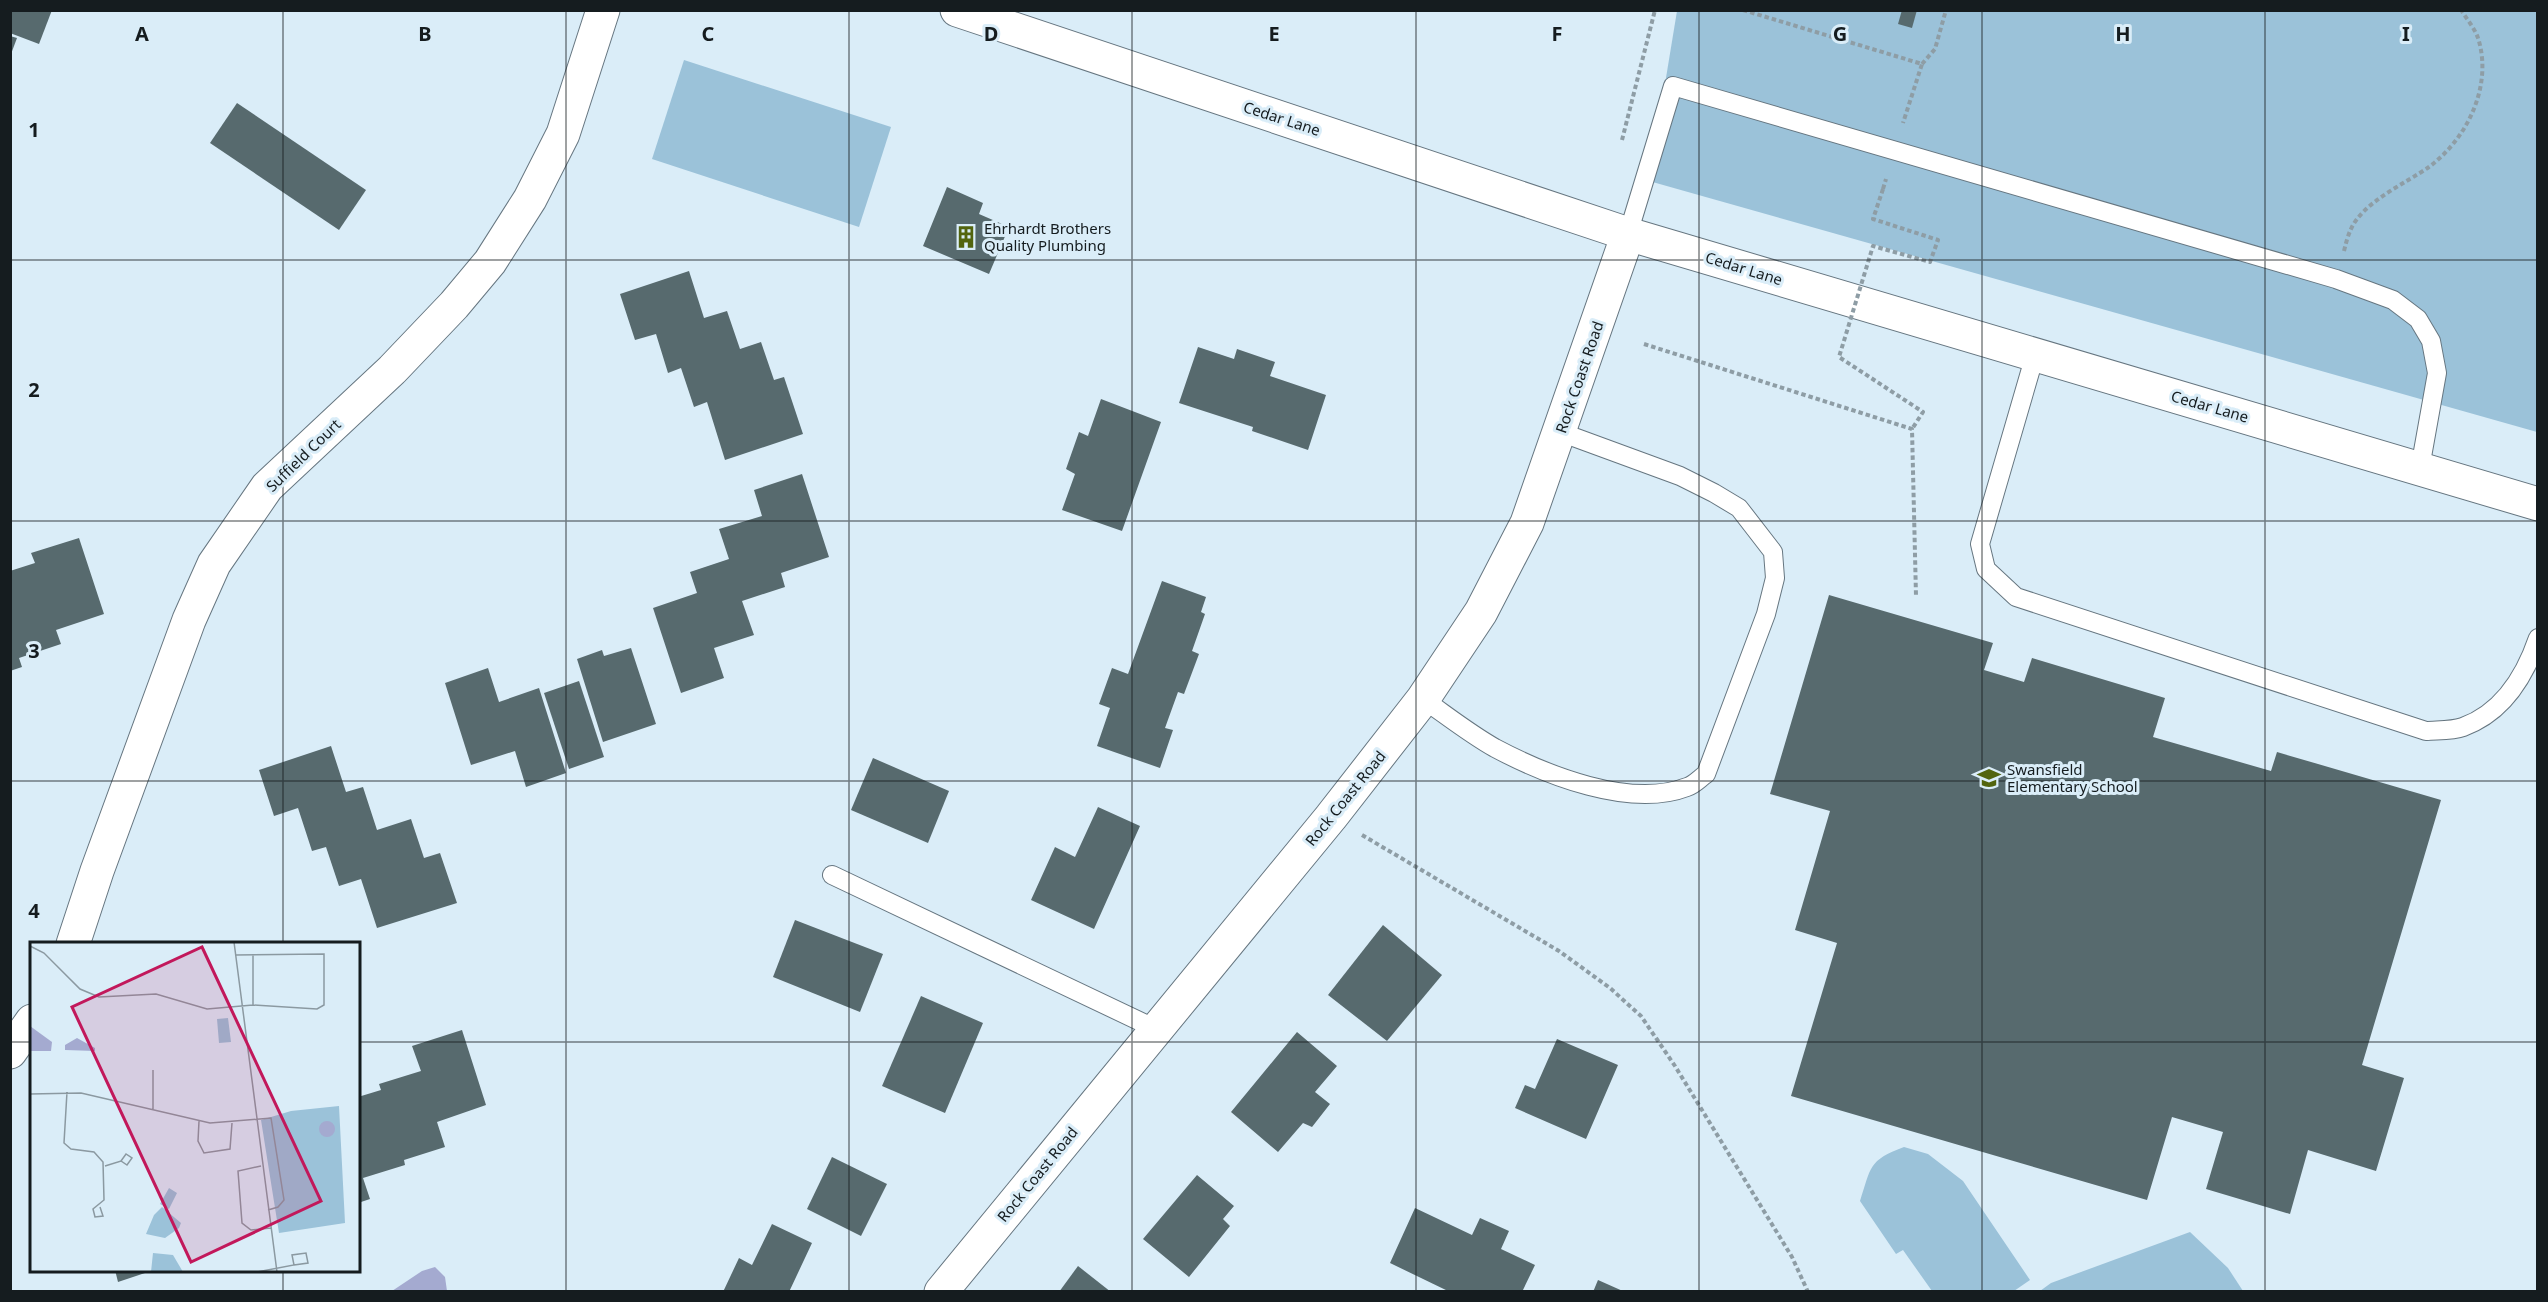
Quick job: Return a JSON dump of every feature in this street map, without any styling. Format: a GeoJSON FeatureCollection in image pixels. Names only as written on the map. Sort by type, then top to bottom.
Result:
{"type":"FeatureCollection","features":[{"type":"Feature","properties":{"kind":"street","name":"Suffield Court"},"geometry":{"type":"LineString","coordinates":[[74,942],[97,871],[189,620],[214,564],[267,487],[392,370],[454,305],[490,262],[530,199],[563,134],[603,10]]}},
{"type":"Feature","properties":{"kind":"street","name":"Cedar Lane"},"geometry":{"type":"LineString","coordinates":[[957,10],[1628,234],[2538,504]]}},
{"type":"Feature","properties":{"kind":"street","name":"Rock Coast Road"},"geometry":{"type":"LineString","coordinates":[[941,1292],[1331,817],[1423,699],[1481,612],[1527,522],[1628,234]]}},
{"type":"Feature","properties":{"kind":"street"},"geometry":{"type":"LineString","coordinates":[[10,1052],[30,1024]]}},
{"type":"Feature","properties":{"kind":"lane"},"geometry":{"type":"LineString","coordinates":[[1628,234],[1673,86],[2336,279],[2393,300],[2418,319],[2431,341],[2438,374],[2420,468]]}},
{"type":"Feature","properties":{"kind":"lane"},"geometry":{"type":"LineString","coordinates":[[2035,355],[1980,544],[1986,569],[2016,597],[2426,731],[2461,728],[2495,710],[2515,686],[2531,657],[2538,638]]}},
{"type":"Feature","properties":{"kind":"lane"},"geometry":{"type":"LineString","coordinates":[[1423,699],[1493,747],[1538,768],[1581,783],[1631,793],[1666,793],[1690,786],[1706,774],[1766,614],[1775,578],[1773,552],[1739,508],[1714,493],[1680,476],[1560,432]]}},
{"type":"Feature","properties":{"kind":"lane"},"geometry":{"type":"LineString","coordinates":[[832,875],[1156,1029]]}},
{"type":"Feature","properties":{"kind":"path"},"geometry":{"type":"LineString","coordinates":[[1622,142],[1655,10]]}},
{"type":"Feature","properties":{"kind":"path"},"geometry":{"type":"LineString","coordinates":[[1743,10],[1922,64]]}},
{"type":"Feature","properties":{"kind":"path"},"geometry":{"type":"LineString","coordinates":[[1916,596],[1912,429],[1923,412],[1839,357],[1873,246],[1930,262],[1938,240],[1873,219],[1922,64],[1935,49],[1946,10]]}},
{"type":"Feature","properties":{"kind":"path"},"geometry":{"type":"LineString","coordinates":[[2336,279],[2351,227],[2371,205],[2393,188],[2430,166],[2456,138],[2475,109],[2483,75],[2478,37],[2461,10]]}},
{"type":"Feature","properties":{"kind":"path"},"geometry":{"type":"LineString","coordinates":[[1644,344],[1912,429]]}},
{"type":"Feature","properties":{"kind":"path"},"geometry":{"type":"LineString","coordinates":[[1331,817],[1559,951],[1610,988],[1641,1016],[1675,1066],[1792,1257],[1808,1292]]}},
{"type":"Feature","properties":{"kind":"shaded area"},"geometry":{"type":"Polygon","coordinates":[[[1677,11],[2537,11],[2537,432],[1649,181],[1677,11]]]}},
{"type":"Feature","properties":{"kind":"shaded area"},"geometry":{"type":"Polygon","coordinates":[[[684,60],[891,127],[859,227],[652,159],[684,60]]]}},
{"type":"Feature","properties":{"kind":"shaded area"},"geometry":{"type":"Polygon","coordinates":[[[1904,1147],[1928,1154],[1963,1181],[2030,1280],[2014,1291],[1932,1291],[1903,1250],[1896,1254],[1860,1201],[1866,1180],[1877,1161],[1904,1147]]]}},
{"type":"Feature","properties":{"kind":"shaded area"},"geometry":{"type":"Polygon","coordinates":[[[2190,1232],[2228,1268],[2243,1291],[2040,1291],[2051,1283],[2190,1232]]]}},
{"type":"Feature","properties":{"kind":"shaded area"},"geometry":{"type":"Polygon","coordinates":[[[435,1267],[445,1277],[447,1291],[392,1291],[422,1271],[435,1267]]]}},
{"type":"Feature","properties":{"kind":"building"},"geometry":{"type":"Polygon","coordinates":[[[10,10],[52,10],[39,44],[10,33],[10,10]]]}},
{"type":"Feature","properties":{"kind":"building"},"geometry":{"type":"Polygon","coordinates":[[[1902,10],[1917,10],[1912,28],[1898,24],[1902,10]]]}},
{"type":"Feature","properties":{"kind":"building"},"geometry":{"type":"Polygon","coordinates":[[[10,36],[17,38],[11,54],[10,54],[10,36]]]}},
{"type":"Feature","properties":{"kind":"building"},"geometry":{"type":"Polygon","coordinates":[[[237,103],[366,190],[339,230],[210,143],[237,103]]]}},
{"type":"Feature","properties":{"kind":"building","name":"Ehrhardt Brothers Quality Plumbing"},"geometry":{"type":"Polygon","coordinates":[[[947,187],[983,203],[979,214],[1009,227],[989,274],[923,246],[947,187]]]}},
{"type":"Feature","properties":{"kind":"building"},"geometry":{"type":"Polygon","coordinates":[[[689,271],[704,318],[727,311],[740,349],[761,342],[774,380],[784,377],[803,434],[725,460],[707,402],[694,407],[681,368],[668,373],[656,334],[635,340],[620,294],[689,271]]]}},
{"type":"Feature","properties":{"kind":"building"},"geometry":{"type":"Polygon","coordinates":[[[1198,347],[1234,359],[1237,349],[1275,362],[1270,376],[1326,395],[1308,450],[1252,431],[1253,427],[1179,403],[1198,347]]]}},
{"type":"Feature","properties":{"kind":"building"},"geometry":{"type":"Polygon","coordinates":[[[1101,399],[1161,422],[1122,531],[1062,510],[1075,474],[1066,469],[1079,432],[1088,436],[1101,399]]]}},
{"type":"Feature","properties":{"kind":"building"},"geometry":{"type":"Polygon","coordinates":[[[802,474],[829,557],[781,573],[785,587],[742,601],[754,635],[714,648],[724,678],[681,693],[653,608],[697,593],[690,572],[729,559],[719,529],[762,516],[754,490],[802,474]]]}},
{"type":"Feature","properties":{"kind":"building"},"geometry":{"type":"Polygon","coordinates":[[[79,538],[104,614],[56,630],[61,644],[19,658],[22,667],[10,671],[10,571],[35,563],[31,553],[79,538]]]}},
{"type":"Feature","properties":{"kind":"building"},"geometry":{"type":"Polygon","coordinates":[[[1162,581],[1206,597],[1201,612],[1205,614],[1192,651],[1199,654],[1184,694],[1178,692],[1165,728],[1173,730],[1160,768],[1097,746],[1110,708],[1099,704],[1112,668],[1128,674],[1162,581]]]}},
{"type":"Feature","properties":{"kind":"building"},"geometry":{"type":"Polygon","coordinates":[[[1829,595],[1993,643],[1984,670],[2024,682],[2032,658],[2165,698],[2153,737],[2271,771],[2277,752],[2441,800],[2362,1065],[2404,1078],[2376,1171],[2308,1150],[2290,1214],[2206,1189],[2223,1132],[2172,1117],[2147,1200],[1791,1096],[1837,943],[1795,930],[1830,811],[1770,794],[1829,595]]]}},
{"type":"Feature","properties":{"kind":"building"},"geometry":{"type":"Polygon","coordinates":[[[631,648],[656,724],[603,742],[577,659],[602,650],[604,656],[631,648]]]}},
{"type":"Feature","properties":{"kind":"building"},"geometry":{"type":"Polygon","coordinates":[[[488,668],[499,702],[539,688],[566,773],[526,787],[515,751],[471,765],[445,683],[488,668]]]}},
{"type":"Feature","properties":{"kind":"building"},"geometry":{"type":"Polygon","coordinates":[[[579,681],[604,757],[569,769],[544,693],[579,681]]]}},
{"type":"Feature","properties":{"kind":"building"},"geometry":{"type":"Polygon","coordinates":[[[331,746],[346,792],[363,787],[377,830],[411,819],[424,858],[440,853],[457,903],[377,928],[361,879],[339,886],[326,847],[312,851],[298,808],[274,816],[259,770],[331,746]]]}},
{"type":"Feature","properties":{"kind":"building"},"geometry":{"type":"Polygon","coordinates":[[[873,758],[949,791],[928,843],[851,810],[873,758]]]}},
{"type":"Feature","properties":{"kind":"building"},"geometry":{"type":"Polygon","coordinates":[[[1098,807],[1140,826],[1094,929],[1031,900],[1055,847],[1075,857],[1098,807]]]}},
{"type":"Feature","properties":{"kind":"building"},"geometry":{"type":"Polygon","coordinates":[[[795,920],[883,954],[860,1012],[773,977],[795,920]]]}},
{"type":"Feature","properties":{"kind":"building"},"geometry":{"type":"Polygon","coordinates":[[[1383,925],[1442,975],[1387,1041],[1328,995],[1383,925]]]}},
{"type":"Feature","properties":{"kind":"building"},"geometry":{"type":"Polygon","coordinates":[[[921,996],[983,1023],[945,1113],[882,1086],[921,996]]]}},
{"type":"Feature","properties":{"kind":"building"},"geometry":{"type":"Polygon","coordinates":[[[462,1030],[486,1105],[437,1122],[445,1147],[404,1160],[405,1165],[363,1178],[370,1199],[360,1202],[360,1096],[381,1090],[379,1084],[421,1071],[412,1046],[462,1030]]]}},
{"type":"Feature","properties":{"kind":"building"},"geometry":{"type":"Polygon","coordinates":[[[1297,1032],[1337,1066],[1315,1092],[1330,1104],[1312,1127],[1303,1123],[1278,1152],[1231,1112],[1297,1032]]]}},
{"type":"Feature","properties":{"kind":"building"},"geometry":{"type":"Polygon","coordinates":[[[1557,1039],[1618,1065],[1586,1139],[1515,1108],[1525,1085],[1535,1089],[1557,1039]]]}},
{"type":"Feature","properties":{"kind":"building"},"geometry":{"type":"Polygon","coordinates":[[[832,1157],[887,1184],[861,1236],[807,1209],[832,1157]]]}},
{"type":"Feature","properties":{"kind":"building"},"geometry":{"type":"Polygon","coordinates":[[[1197,1175],[1234,1206],[1223,1219],[1230,1226],[1189,1277],[1143,1239],[1197,1175]]]}},
{"type":"Feature","properties":{"kind":"building"},"geometry":{"type":"Polygon","coordinates":[[[1415,1208],[1472,1235],[1480,1218],[1509,1231],[1501,1249],[1535,1265],[1522,1292],[1450,1292],[1390,1263],[1415,1208]]]}},
{"type":"Feature","properties":{"kind":"building"},"geometry":{"type":"Polygon","coordinates":[[[772,1224],[812,1243],[789,1292],[723,1292],[739,1258],[752,1265],[772,1224]]]}},
{"type":"Feature","properties":{"kind":"building"},"geometry":{"type":"Polygon","coordinates":[[[1078,1266],[1111,1292],[1059,1292],[1078,1266]]]}},
{"type":"Feature","properties":{"kind":"building"},"geometry":{"type":"Polygon","coordinates":[[[116,1272],[148,1272],[118,1282],[116,1272]]]}},
{"type":"Feature","properties":{"kind":"building"},"geometry":{"type":"Polygon","coordinates":[[[1598,1280],[1625,1292],[1593,1292],[1598,1280]]]}},
{"type":"Feature","properties":{"kind":"place","name":"Ehrhardt Brothers Quality Plumbing"},"geometry":{"type":"Point","coordinates":[966,237]}},
{"type":"Feature","properties":{"kind":"place","name":"Swansfield Elementary School"},"geometry":{"type":"Point","coordinates":[1989,778]}}]}
